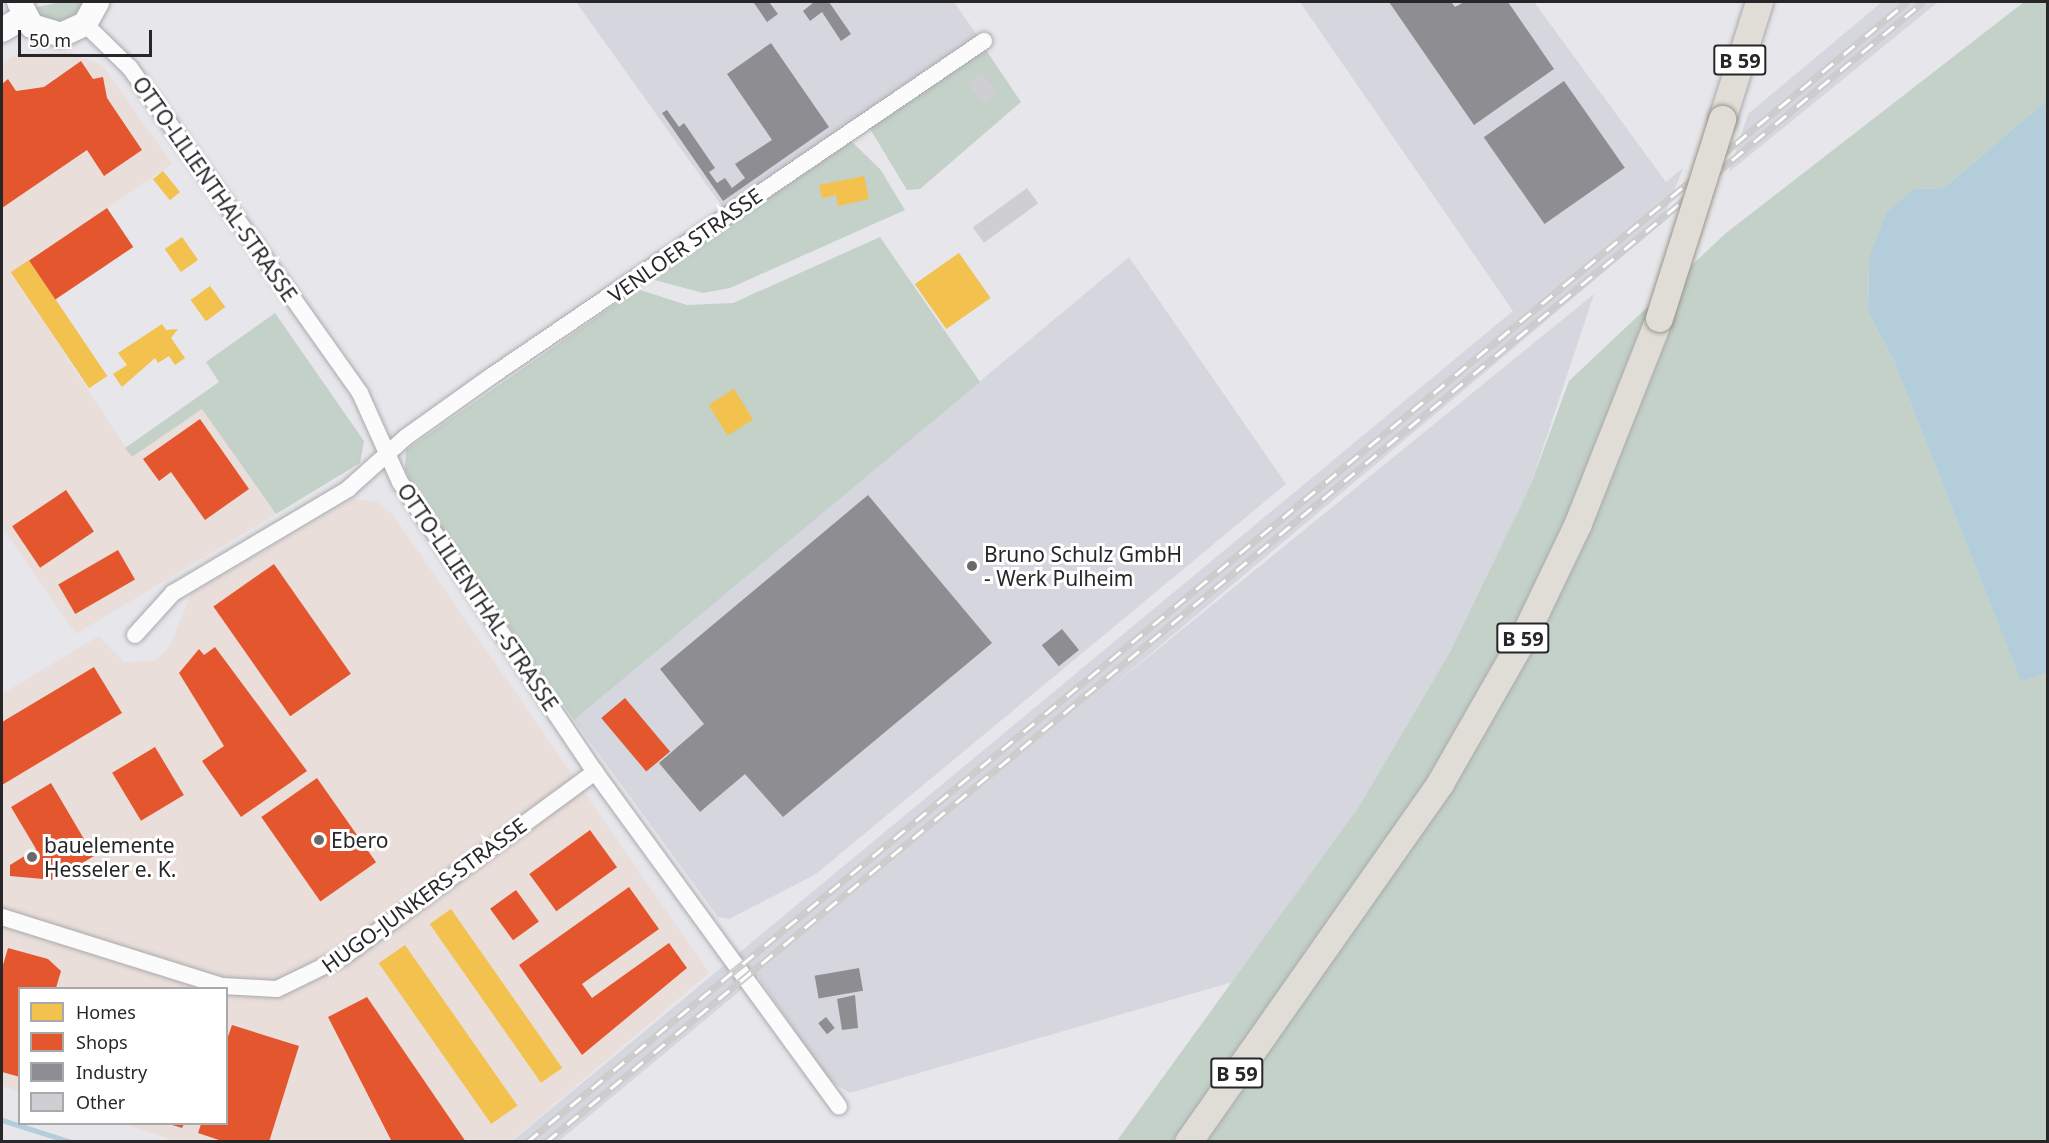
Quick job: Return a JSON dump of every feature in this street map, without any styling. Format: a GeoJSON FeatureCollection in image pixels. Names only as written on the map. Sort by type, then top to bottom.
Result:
{"type":"FeatureCollection","features":[{"type":"Feature","properties":{"kind":"main road"},"geometry":{"type":"LineString","coordinates":[[2,30],[21,9],[52,35],[85,24],[97,2]]}},
{"type":"Feature","properties":{"kind":"main road","name":"B 59"},"geometry":{"type":"LineString","coordinates":[[1188,1142],[1287,1005],[1440,783],[1523,638],[1578,523],[1659,318],[1759,2]]}},
{"type":"Feature","properties":{"kind":"street","name":"OTTO-LILIENTHAL-STRASSE"},"geometry":{"type":"LineString","coordinates":[[85,24],[130,68],[360,393],[389,453],[400,482],[595,772],[839,1107]]}},
{"type":"Feature","properties":{"kind":"street","name":"VENLOER STRASSE"},"geometry":{"type":"LineString","coordinates":[[135,635],[173,593],[348,489],[389,453],[493,375],[984,41]]}},
{"type":"Feature","properties":{"kind":"street","name":"HUGO-JUNKERS-STRASSE"},"geometry":{"type":"LineString","coordinates":[[2,917],[222,986],[278,989],[343,957],[595,772]]}},
{"type":"Feature","properties":{"kind":"shaded area"},"geometry":{"type":"Polygon","coordinates":[[[60,2],[86,2],[80,14],[65,24],[47,23],[30,9],[60,2]]]}},
{"type":"Feature","properties":{"kind":"shaded area"},"geometry":{"type":"Polygon","coordinates":[[[576,2],[954,2],[979,38],[724,209],[576,2]]]}},
{"type":"Feature","properties":{"kind":"shaded area"},"geometry":{"type":"Polygon","coordinates":[[[1300,2],[1534,2],[1666,182],[1683,168],[1661,224],[1104,693],[1594,294],[1531,484],[1450,652],[1358,808],[1236,981],[850,1093],[827,1079],[758,976],[559,1141],[511,1142],[1513,311],[1300,2]]]}},
{"type":"Feature","properties":{"kind":"shaded area"},"geometry":{"type":"Polygon","coordinates":[[[1882,2],[1938,2],[1729,172],[1748,114],[1882,2]]]}},
{"type":"Feature","properties":{"kind":"shaded area"},"geometry":{"type":"Polygon","coordinates":[[[2024,2],[2047,2],[2047,100],[1944,188],[1914,189],[1869,257],[1868,312],[1894,361],[2021,680],[2047,672],[2047,1141],[1116,1142],[1358,808],[1450,652],[1531,484],[1569,381],[1726,233],[2024,2]]]}},
{"type":"Feature","properties":{"kind":"shaded area"},"geometry":{"type":"Polygon","coordinates":[[[984,47],[1021,102],[920,189],[907,190],[869,127],[984,47]]]}},
{"type":"Feature","properties":{"kind":"shaded area"},"geometry":{"type":"Polygon","coordinates":[[[71,52],[103,66],[172,164],[12,273],[132,457],[202,408],[276,514],[76,634],[2,527],[2,64],[17,54],[71,52]]]}},
{"type":"Feature","properties":{"kind":"shaded area"},"geometry":{"type":"Polygon","coordinates":[[[851,141],[880,169],[905,210],[730,288],[703,293],[651,279],[851,141]]]}},
{"type":"Feature","properties":{"kind":"shaded area"},"geometry":{"type":"Polygon","coordinates":[[[880,237],[980,382],[574,720],[415,491],[405,469],[406,450],[637,289],[687,305],[733,303],[880,237]]]}},
{"type":"Feature","properties":{"kind":"shaded area","name":"Bruno Schulz GmbH - Werk Pulheim"},"geometry":{"type":"Polygon","coordinates":[[[1129,257],[1286,484],[816,874],[729,919],[718,917],[574,720],[1129,257]]]}},
{"type":"Feature","properties":{"kind":"shaded area"},"geometry":{"type":"Polygon","coordinates":[[[275,313],[364,441],[360,463],[276,514],[202,409],[132,457],[125,448],[219,382],[206,362],[275,313]]]}},
{"type":"Feature","properties":{"kind":"shaded area"},"geometry":{"type":"Polygon","coordinates":[[[353,499],[378,502],[393,515],[709,973],[511,1141],[180,1142],[126,1125],[228,1125],[228,987],[18,987],[18,1091],[2,1086],[2,694],[99,636],[124,662],[155,661],[170,646],[191,594],[353,499]]]}},
{"type":"Feature","properties":{"kind":"water"},"geometry":{"type":"Polygon","coordinates":[[[2047,100],[2048,672],[2021,681],[1894,361],[1868,312],[1869,257],[1887,212],[1914,189],[1944,188],[2047,100]]]}},
{"type":"Feature","properties":{"kind":"building: Homes"},"geometry":{"type":"Polygon","coordinates":[[[163,171],[180,192],[170,200],[153,179],[163,171]]]}},
{"type":"Feature","properties":{"kind":"building: Homes"},"geometry":{"type":"Polygon","coordinates":[[[864,176],[869,199],[838,206],[836,195],[822,198],[819,185],[864,176]]]}},
{"type":"Feature","properties":{"kind":"building: Homes"},"geometry":{"type":"Polygon","coordinates":[[[182,237],[198,260],[181,272],[165,249],[182,237]]]}},
{"type":"Feature","properties":{"kind":"building: Homes"},"geometry":{"type":"Polygon","coordinates":[[[959,253],[991,298],[946,329],[915,284],[959,253]]]}},
{"type":"Feature","properties":{"kind":"building: Homes"},"geometry":{"type":"Polygon","coordinates":[[[29,260],[107,376],[89,388],[11,272],[29,260]]]}},
{"type":"Feature","properties":{"kind":"building: Homes"},"geometry":{"type":"Polygon","coordinates":[[[210,286],[225,307],[206,321],[191,300],[210,286]]]}},
{"type":"Feature","properties":{"kind":"building: Homes"},"geometry":{"type":"Polygon","coordinates":[[[162,324],[166,330],[178,329],[171,338],[185,358],[175,365],[169,356],[158,363],[155,358],[122,387],[113,374],[127,365],[118,353],[162,324]]]}},
{"type":"Feature","properties":{"kind":"building: Homes"},"geometry":{"type":"Polygon","coordinates":[[[734,389],[753,420],[728,435],[709,405],[734,389]]]}},
{"type":"Feature","properties":{"kind":"building: Homes"},"geometry":{"type":"Polygon","coordinates":[[[451,909],[562,1068],[541,1083],[430,924],[451,909]]]}},
{"type":"Feature","properties":{"kind":"building: Homes"},"geometry":{"type":"Polygon","coordinates":[[[405,945],[517,1106],[491,1124],[379,963],[405,945]]]}},
{"type":"Feature","properties":{"kind":"building: Shops"},"geometry":{"type":"Polygon","coordinates":[[[81,61],[93,79],[103,77],[107,98],[142,150],[104,176],[87,150],[2,208],[2,84],[8,79],[16,91],[44,87],[81,61]]]}},
{"type":"Feature","properties":{"kind":"building: Shops"},"geometry":{"type":"Polygon","coordinates":[[[107,208],[133,247],[55,300],[29,261],[107,208]]]}},
{"type":"Feature","properties":{"kind":"building: Shops"},"geometry":{"type":"Polygon","coordinates":[[[200,419],[249,489],[205,520],[171,472],[159,481],[143,459],[200,419]]]}},
{"type":"Feature","properties":{"kind":"building: Shops"},"geometry":{"type":"Polygon","coordinates":[[[66,490],[94,531],[40,568],[12,526],[66,490]]]}},
{"type":"Feature","properties":{"kind":"building: Shops"},"geometry":{"type":"Polygon","coordinates":[[[118,550],[135,579],[75,614],[58,584],[118,550]]]}},
{"type":"Feature","properties":{"kind":"building: Shops"},"geometry":{"type":"Polygon","coordinates":[[[274,564],[351,674],[290,716],[213,606],[274,564]]]}},
{"type":"Feature","properties":{"kind":"building: Shops"},"geometry":{"type":"Polygon","coordinates":[[[215,647],[307,771],[241,817],[202,761],[224,746],[179,673],[199,649],[204,655],[215,647]]]}},
{"type":"Feature","properties":{"kind":"building: Shops"},"geometry":{"type":"Polygon","coordinates":[[[94,667],[122,713],[2,785],[2,722],[94,667]]]}},
{"type":"Feature","properties":{"kind":"building: Shops"},"geometry":{"type":"Polygon","coordinates":[[[625,698],[670,752],[646,772],[601,718],[625,698]]]}},
{"type":"Feature","properties":{"kind":"building: Shops"},"geometry":{"type":"Polygon","coordinates":[[[155,747],[184,795],[141,821],[112,773],[155,747]]]}},
{"type":"Feature","properties":{"kind":"building: Shops","name":"Ebero"},"geometry":{"type":"Polygon","coordinates":[[[317,778],[376,862],[320,901],[261,817],[317,778]]]}},
{"type":"Feature","properties":{"kind":"building: Shops"},"geometry":{"type":"Polygon","coordinates":[[[51,783],[94,856],[54,880],[10,876],[10,865],[36,849],[11,807],[51,783]]]}},
{"type":"Feature","properties":{"kind":"building: Shops"},"geometry":{"type":"Polygon","coordinates":[[[590,830],[617,867],[556,911],[529,874],[590,830]]]}},
{"type":"Feature","properties":{"kind":"building: Shops"},"geometry":{"type":"Polygon","coordinates":[[[629,887],[659,929],[582,984],[592,998],[669,943],[687,968],[582,1055],[519,965],[629,887]]]}},
{"type":"Feature","properties":{"kind":"building: Shops"},"geometry":{"type":"Polygon","coordinates":[[[516,890],[539,922],[513,940],[490,909],[516,890]]]}},
{"type":"Feature","properties":{"kind":"building: Shops"},"geometry":{"type":"Polygon","coordinates":[[[8,948],[48,959],[61,971],[56,987],[18,987],[18,1076],[2,1072],[2,968],[8,948]]]}},
{"type":"Feature","properties":{"kind":"building: Shops"},"geometry":{"type":"Polygon","coordinates":[[[367,997],[466,1142],[392,1142],[328,1017],[367,997]]]}},
{"type":"Feature","properties":{"kind":"building: Shops"},"geometry":{"type":"Polygon","coordinates":[[[232,1025],[299,1046],[269,1142],[225,1142],[198,1133],[201,1125],[228,1125],[228,1036],[232,1025]]]}},
{"type":"Feature","properties":{"kind":"building: Industry"},"geometry":{"type":"Polygon","coordinates":[[[769,2],[778,14],[767,22],[754,3],[769,2]]]}},
{"type":"Feature","properties":{"kind":"building: Industry"},"geometry":{"type":"Polygon","coordinates":[[[814,2],[829,2],[851,34],[841,41],[822,12],[810,21],[803,11],[814,2]]]}},
{"type":"Feature","properties":{"kind":"building: Industry"},"geometry":{"type":"Polygon","coordinates":[[[1389,2],[1451,2],[1455,7],[1464,2],[1508,2],[1554,69],[1474,125],[1389,2]]]}},
{"type":"Feature","properties":{"kind":"building: Industry"},"geometry":{"type":"Polygon","coordinates":[[[771,43],[829,127],[723,201],[662,113],[667,110],[679,127],[684,123],[715,168],[709,172],[717,183],[725,178],[732,188],[745,178],[735,164],[772,140],[727,74],[771,43]]]}},
{"type":"Feature","properties":{"kind":"building: Industry"},"geometry":{"type":"Polygon","coordinates":[[[1564,81],[1625,168],[1545,224],[1484,137],[1564,81]]]}},
{"type":"Feature","properties":{"kind":"building: Industry"},"geometry":{"type":"Polygon","coordinates":[[[868,495],[992,643],[783,817],[745,774],[700,812],[659,763],[704,724],[660,669],[868,495]]]}},
{"type":"Feature","properties":{"kind":"building: Industry"},"geometry":{"type":"Polygon","coordinates":[[[1062,629],[1079,650],[1059,666],[1042,645],[1062,629]]]}},
{"type":"Feature","properties":{"kind":"building: Industry"},"geometry":{"type":"Polygon","coordinates":[[[859,968],[863,991],[819,998],[815,976],[859,968]]]}},
{"type":"Feature","properties":{"kind":"building: Industry"},"geometry":{"type":"Polygon","coordinates":[[[855,995],[858,1028],[842,1030],[837,999],[855,995]]]}},
{"type":"Feature","properties":{"kind":"building: Industry"},"geometry":{"type":"Polygon","coordinates":[[[826,1017],[835,1028],[827,1034],[818,1023],[826,1017]]]}},
{"type":"Feature","properties":{"kind":"building: Other"},"geometry":{"type":"Polygon","coordinates":[[[982,73],[998,94],[983,105],[968,84],[982,73]]]}},
{"type":"Feature","properties":{"kind":"building: Other"},"geometry":{"type":"Polygon","coordinates":[[[1027,188],[1038,203],[984,243],[973,227],[1027,188]]]}},
{"type":"Feature","properties":{"kind":"waterway"},"geometry":{"type":"LineString","coordinates":[[2,1120],[71,1142]]}},
{"type":"Feature","properties":{"kind":"railway"},"geometry":{"type":"LineString","coordinates":[[527,1142],[1907,2]]}},
{"type":"Feature","properties":{"kind":"railway"},"geometry":{"type":"LineString","coordinates":[[546,1142],[1923,2]]}},
{"type":"Feature","properties":{"kind":"place","name":"Bruno Schulz GmbH - Werk Pulheim"},"geometry":{"type":"Point","coordinates":[972,566]}},
{"type":"Feature","properties":{"kind":"place","name":"Ebero"},"geometry":{"type":"Point","coordinates":[319,840]}},
{"type":"Feature","properties":{"kind":"place","name":"bauelemente Hesseler e. K."},"geometry":{"type":"Point","coordinates":[32,857]}}]}
